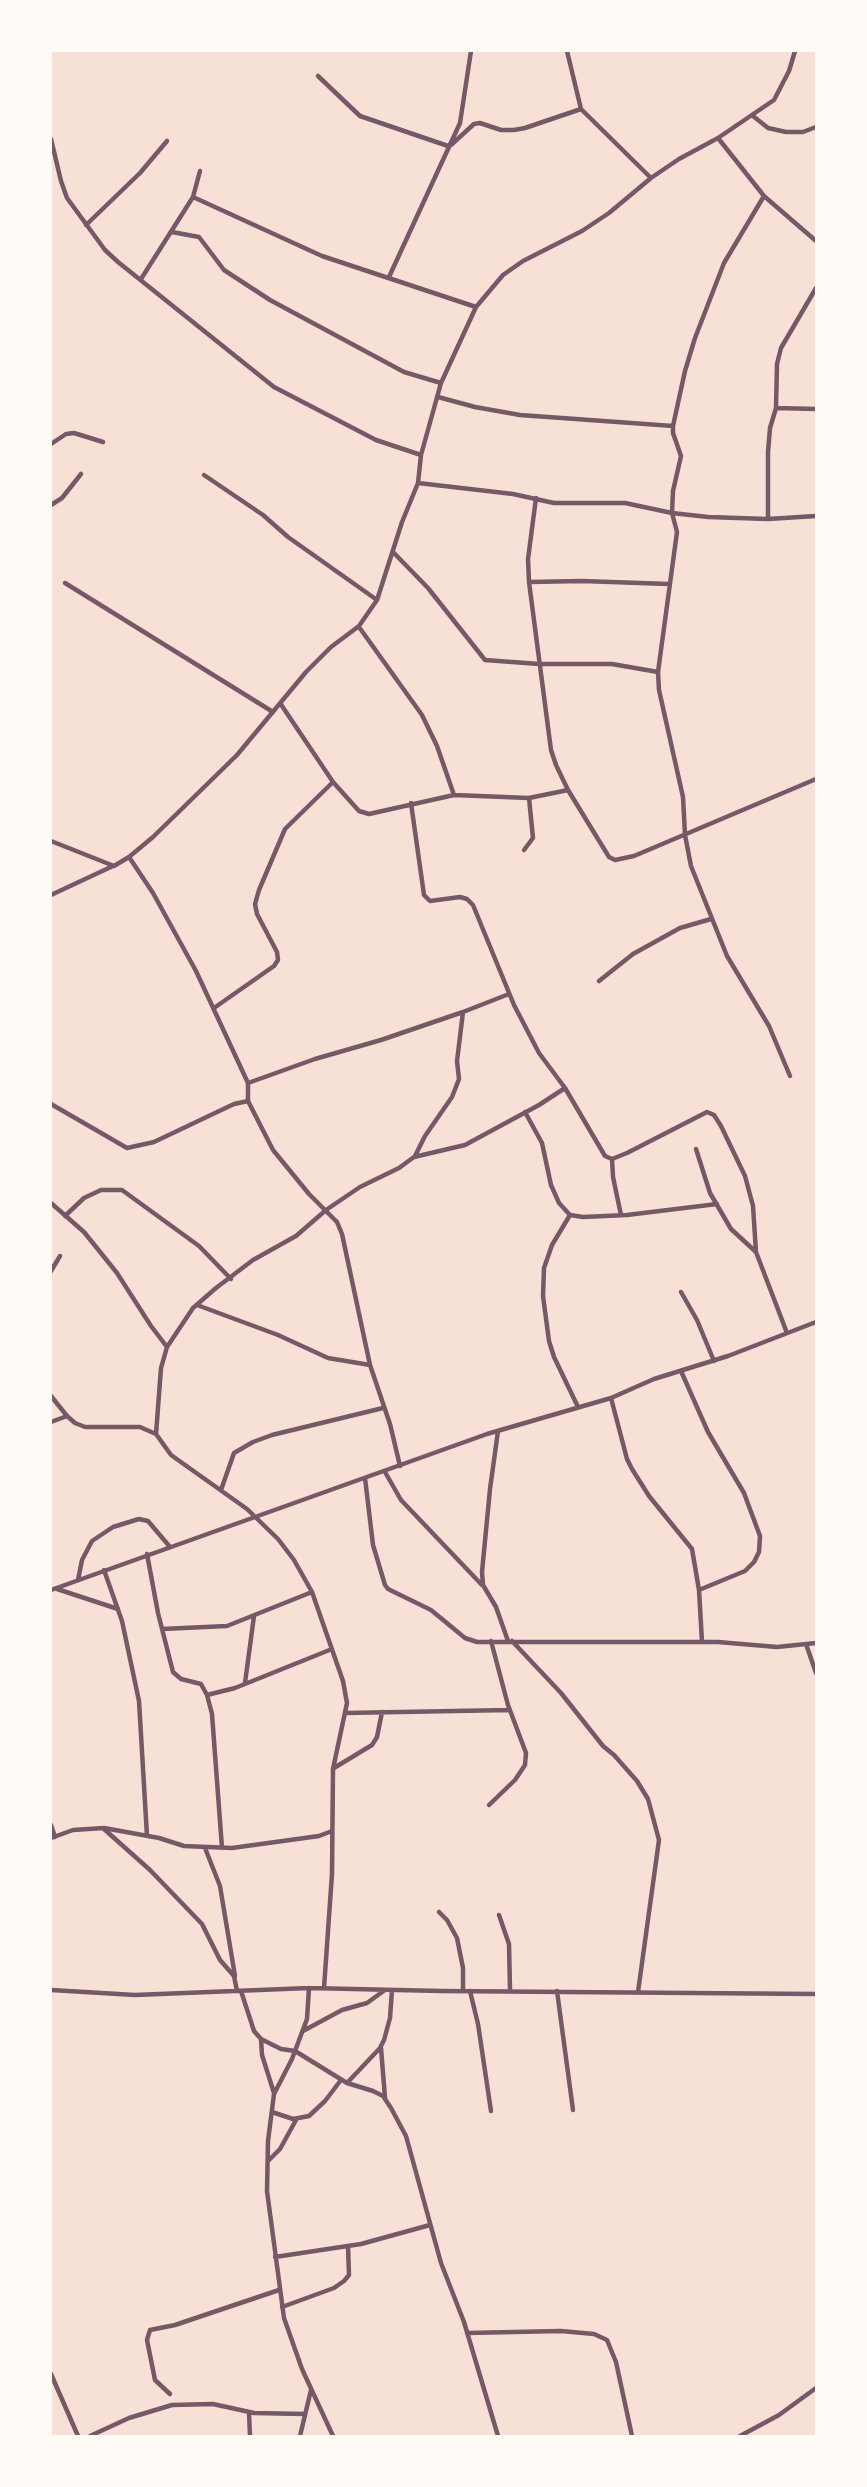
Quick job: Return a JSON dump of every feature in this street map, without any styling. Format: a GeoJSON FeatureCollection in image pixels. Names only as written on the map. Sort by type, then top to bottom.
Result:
{"type":"FeatureCollection","features":[{"type":"Feature","properties":{"kind":"street"},"geometry":{"type":"LineString","coordinates":[[388,277],[460,123],[471,51]]}},
{"type":"Feature","properties":{"kind":"street"},"geometry":{"type":"LineString","coordinates":[[567,51],[581,109],[651,178]]}},
{"type":"Feature","properties":{"kind":"street"},"geometry":{"type":"LineString","coordinates":[[51,895],[129,857],[237,755],[292,686],[331,647],[359,626],[377,600],[418,484],[421,455],[441,383],[476,307],[503,275],[609,213],[651,178],[718,138],[774,100],[795,51]]}},
{"type":"Feature","properties":{"kind":"street"},"geometry":{"type":"LineString","coordinates":[[318,76],[360,116],[448,146]]}},
{"type":"Feature","properties":{"kind":"street"},"geometry":{"type":"LineString","coordinates":[[445,153],[468,127],[474,124],[480,123],[501,130],[525,128],[581,109]]}},
{"type":"Feature","properties":{"kind":"street"},"geometry":{"type":"LineString","coordinates":[[752,116],[768,128],[786,132],[803,132],[816,127]]}},
{"type":"Feature","properties":{"kind":"street"},"geometry":{"type":"LineString","coordinates":[[718,138],[764,196],[816,241]]}},
{"type":"Feature","properties":{"kind":"street"},"geometry":{"type":"LineString","coordinates":[[51,139],[64,191],[105,250],[274,387],[376,440],[421,455]]}},
{"type":"Feature","properties":{"kind":"street"},"geometry":{"type":"LineString","coordinates":[[86,225],[140,173],[167,141]]}},
{"type":"Feature","properties":{"kind":"street"},"geometry":{"type":"LineString","coordinates":[[141,279],[194,197],[200,171]]}},
{"type":"Feature","properties":{"kind":"street"},"geometry":{"type":"LineString","coordinates":[[764,196],[732,247],[713,285],[695,338],[673,426],[681,456],[673,491],[672,513],[677,531],[659,690],[683,797],[685,835],[691,866],[727,956],[769,1027],[790,1076]]}},
{"type":"Feature","properties":{"kind":"street"},"geometry":{"type":"LineString","coordinates":[[194,197],[322,256],[476,307]]}},
{"type":"Feature","properties":{"kind":"street"},"geometry":{"type":"LineString","coordinates":[[173,232],[199,237],[224,270],[279,305],[404,372],[441,383]]}},
{"type":"Feature","properties":{"kind":"street"},"geometry":{"type":"LineString","coordinates":[[768,519],[769,440],[776,408],[775,377],[782,348],[816,288]]}},
{"type":"Feature","properties":{"kind":"street"},"geometry":{"type":"LineString","coordinates":[[438,397],[520,415],[673,426]]}},
{"type":"Feature","properties":{"kind":"street"},"geometry":{"type":"LineString","coordinates":[[776,408],[816,409]]}},
{"type":"Feature","properties":{"kind":"street"},"geometry":{"type":"LineString","coordinates":[[51,444],[66,434],[74,433],[103,442]]}},
{"type":"Feature","properties":{"kind":"street"},"geometry":{"type":"LineString","coordinates":[[51,505],[62,498],[81,474]]}},
{"type":"Feature","properties":{"kind":"street"},"geometry":{"type":"LineString","coordinates":[[204,475],[263,515],[288,537],[377,600]]}},
{"type":"Feature","properties":{"kind":"street"},"geometry":{"type":"LineString","coordinates":[[418,484],[536,498],[563,504],[625,503],[672,513],[768,519],[816,516]]}},
{"type":"Feature","properties":{"kind":"street"},"geometry":{"type":"LineString","coordinates":[[536,498],[528,559],[529,582],[551,750],[568,790],[608,857],[615,860],[634,856],[816,779]]}},
{"type":"Feature","properties":{"kind":"street"},"geometry":{"type":"LineString","coordinates":[[393,552],[428,588],[485,660],[539,664],[612,664],[659,672]]}},
{"type":"Feature","properties":{"kind":"street"},"geometry":{"type":"LineString","coordinates":[[529,582],[669,584]]}},
{"type":"Feature","properties":{"kind":"street"},"geometry":{"type":"LineString","coordinates":[[65,583],[273,712]]}},
{"type":"Feature","properties":{"kind":"street"},"geometry":{"type":"LineString","coordinates":[[359,626],[422,715],[437,746],[454,795]]}},
{"type":"Feature","properties":{"kind":"street"},"geometry":{"type":"LineString","coordinates":[[281,703],[333,782],[359,811],[369,814],[454,795],[530,798],[568,790]]}},
{"type":"Feature","properties":{"kind":"street"},"geometry":{"type":"LineString","coordinates":[[214,1008],[274,967],[278,960],[277,952],[257,914],[255,904],[259,890],[285,829],[333,782]]}},
{"type":"Feature","properties":{"kind":"street"},"geometry":{"type":"LineString","coordinates":[[524,850],[533,838],[530,798]]}},
{"type":"Feature","properties":{"kind":"street"},"geometry":{"type":"LineString","coordinates":[[411,803],[424,895],[430,901],[460,897],[473,905],[509,995],[539,1053],[565,1088],[605,1156],[612,1159],[707,1112],[714,1115],[722,1126],[745,1176],[753,1206],[756,1252],[787,1333]]}},
{"type":"Feature","properties":{"kind":"street"},"geometry":{"type":"LineString","coordinates":[[51,841],[114,866]]}},
{"type":"Feature","properties":{"kind":"street"},"geometry":{"type":"LineString","coordinates":[[129,857],[180,939],[248,1083],[248,1101],[274,1150],[309,1194],[337,1222],[342,1234],[370,1366],[400,1466]]}},
{"type":"Feature","properties":{"kind":"street"},"geometry":{"type":"LineString","coordinates":[[599,981],[633,954],[680,928],[711,919]]}},
{"type":"Feature","properties":{"kind":"street"},"geometry":{"type":"LineString","coordinates":[[248,1083],[509,995]]}},
{"type":"Feature","properties":{"kind":"street"},"geometry":{"type":"LineString","coordinates":[[414,1157],[452,1097],[459,1079],[457,1061],[463,1012]]}},
{"type":"Feature","properties":{"kind":"street"},"geometry":{"type":"LineString","coordinates":[[156,1434],[161,1368],[167,1347],[197,1305],[253,1260],[296,1236],[326,1210],[360,1187],[399,1168],[414,1157],[465,1145],[565,1088]]}},
{"type":"Feature","properties":{"kind":"street"},"geometry":{"type":"LineString","coordinates":[[51,1104],[127,1148],[154,1142],[233,1104],[248,1101]]}},
{"type":"Feature","properties":{"kind":"street"},"geometry":{"type":"LineString","coordinates":[[525,1112],[542,1143],[555,1194],[570,1215],[621,1215],[717,1204]]}},
{"type":"Feature","properties":{"kind":"street"},"geometry":{"type":"LineString","coordinates":[[696,1149],[710,1193],[731,1229],[756,1252]]}},
{"type":"Feature","properties":{"kind":"street"},"geometry":{"type":"LineString","coordinates":[[612,1159],[621,1215]]}},
{"type":"Feature","properties":{"kind":"street"},"geometry":{"type":"LineString","coordinates":[[65,1216],[84,1198],[101,1190],[122,1190],[199,1245],[231,1279]]}},
{"type":"Feature","properties":{"kind":"street"},"geometry":{"type":"LineString","coordinates":[[51,1203],[83,1232],[117,1273],[150,1326],[167,1347]]}},
{"type":"Feature","properties":{"kind":"street"},"geometry":{"type":"LineString","coordinates":[[570,1215],[548,1256],[544,1268],[543,1296],[549,1341],[578,1407]]}},
{"type":"Feature","properties":{"kind":"street"},"geometry":{"type":"LineString","coordinates":[[51,1271],[60,1256]]}},
{"type":"Feature","properties":{"kind":"street"},"geometry":{"type":"LineString","coordinates":[[681,1292],[714,1361]]}},
{"type":"Feature","properties":{"kind":"street"},"geometry":{"type":"LineString","coordinates":[[197,1305],[278,1335],[328,1358],[370,1366]]}},
{"type":"Feature","properties":{"kind":"street"},"geometry":{"type":"LineString","coordinates":[[53,1589],[498,1431],[611,1398],[816,1322]]}},
{"type":"Feature","properties":{"kind":"street"},"geometry":{"type":"LineString","coordinates":[[681,1371],[708,1432],[744,1493],[760,1536],[759,1552],[745,1571],[699,1590]]}},
{"type":"Feature","properties":{"kind":"street"},"geometry":{"type":"LineString","coordinates":[[51,1396],[67,1416],[85,1427],[140,1427],[156,1434],[171,1455],[256,1518],[278,1539],[294,1560],[312,1592],[343,1681],[346,1703],[333,1769],[332,1874],[324,1988]]}},
{"type":"Feature","properties":{"kind":"street"},"geometry":{"type":"LineString","coordinates":[[611,1398],[626,1459],[649,1496],[692,1549],[699,1590],[702,1642]]}},
{"type":"Feature","properties":{"kind":"street"},"geometry":{"type":"LineString","coordinates":[[220,1490],[234,1453],[253,1442],[383,1408]]}},
{"type":"Feature","properties":{"kind":"street"},"geometry":{"type":"LineString","coordinates":[[51,1422],[67,1416]]}},
{"type":"Feature","properties":{"kind":"street"},"geometry":{"type":"LineString","coordinates":[[483,1586],[486,1523],[498,1431]]}},
{"type":"Feature","properties":{"kind":"street"},"geometry":{"type":"LineString","coordinates":[[385,1472],[401,1500],[483,1586],[496,1606],[510,1641],[561,1693],[603,1746],[637,1781],[649,1799],[659,1840],[638,1992]]}},
{"type":"Feature","properties":{"kind":"street"},"geometry":{"type":"LineString","coordinates":[[365,1478],[373,1545],[385,1585],[431,1610],[465,1638],[477,1642],[702,1642],[777,1647],[816,1643]]}},
{"type":"Feature","properties":{"kind":"street"},"geometry":{"type":"LineString","coordinates":[[78,1580],[82,1560],[92,1541],[113,1527],[139,1519],[148,1521],[170,1547]]}},
{"type":"Feature","properties":{"kind":"street"},"geometry":{"type":"LineString","coordinates":[[147,1554],[173,1672],[181,1679],[201,1684],[212,1714],[222,1848]]}},
{"type":"Feature","properties":{"kind":"street"},"geometry":{"type":"LineString","coordinates":[[104,1570],[119,1609],[139,1701],[147,1836]]}},
{"type":"Feature","properties":{"kind":"street"},"geometry":{"type":"LineString","coordinates":[[53,1589],[119,1609]]}},
{"type":"Feature","properties":{"kind":"street"},"geometry":{"type":"LineString","coordinates":[[162,1629],[227,1626],[312,1592]]}},
{"type":"Feature","properties":{"kind":"street"},"geometry":{"type":"LineString","coordinates":[[245,1684],[254,1616]]}},
{"type":"Feature","properties":{"kind":"street"},"geometry":{"type":"LineString","coordinates":[[489,1805],[515,1780],[525,1765],[526,1753],[510,1710],[491,1641]]}},
{"type":"Feature","properties":{"kind":"street"},"geometry":{"type":"LineString","coordinates":[[806,1644],[816,1673]]}},
{"type":"Feature","properties":{"kind":"street"},"geometry":{"type":"LineString","coordinates":[[207,1695],[245,1684],[332,1649]]}},
{"type":"Feature","properties":{"kind":"street"},"geometry":{"type":"LineString","coordinates":[[345,1713],[510,1710]]}},
{"type":"Feature","properties":{"kind":"street"},"geometry":{"type":"LineString","coordinates":[[333,1769],[372,1745],[377,1737],[383,1712]]}},
{"type":"Feature","properties":{"kind":"street"},"geometry":{"type":"LineString","coordinates":[[51,1825],[53,1837],[74,1830],[104,1828],[184,1846],[205,1848],[302,1838],[332,1831]]}},
{"type":"Feature","properties":{"kind":"street"},"geometry":{"type":"LineString","coordinates":[[104,1828],[150,1870],[202,1924],[220,1960],[236,1980]]}},
{"type":"Feature","properties":{"kind":"street"},"geometry":{"type":"LineString","coordinates":[[205,1848],[220,1886],[236,1980],[254,2031],[261,2039],[281,2049],[295,2051],[341,2080],[373,2091],[384,2099],[406,2136],[441,2263],[467,2333],[498,2436]]}},
{"type":"Feature","properties":{"kind":"street"},"geometry":{"type":"LineString","coordinates":[[439,1912],[457,1938],[467,1991],[478,2024],[491,2111]]}},
{"type":"Feature","properties":{"kind":"street"},"geometry":{"type":"LineString","coordinates":[[499,1915],[509,1944],[510,1990]]}},
{"type":"Feature","properties":{"kind":"street"},"geometry":{"type":"LineString","coordinates":[[51,1990],[135,1996],[309,1987],[816,1994]]}},
{"type":"Feature","properties":{"kind":"street"},"geometry":{"type":"LineString","coordinates":[[309,1987],[307,2019],[274,2094],[267,2191],[282,2307],[290,2335],[333,2436]]}},
{"type":"Feature","properties":{"kind":"street"},"geometry":{"type":"LineString","coordinates":[[302,2032],[342,2010],[367,2003],[389,1990]]}},
{"type":"Feature","properties":{"kind":"street"},"geometry":{"type":"LineString","coordinates":[[384,2099],[381,2047],[390,2018],[389,1990]]}},
{"type":"Feature","properties":{"kind":"street"},"geometry":{"type":"LineString","coordinates":[[557,1992],[573,2110]]}},
{"type":"Feature","properties":{"kind":"street"},"geometry":{"type":"LineString","coordinates":[[261,2039],[262,2055],[274,2094]]}},
{"type":"Feature","properties":{"kind":"street"},"geometry":{"type":"LineString","coordinates":[[347,2083],[381,2047]]}},
{"type":"Feature","properties":{"kind":"street"},"geometry":{"type":"LineString","coordinates":[[272,2112],[296,2119],[309,2116],[341,2080]]}},
{"type":"Feature","properties":{"kind":"street"},"geometry":{"type":"LineString","coordinates":[[268,2162],[280,2149],[296,2119]]}},
{"type":"Feature","properties":{"kind":"street"},"geometry":{"type":"LineString","coordinates":[[275,2257],[361,2244],[430,2225]]}},
{"type":"Feature","properties":{"kind":"street"},"geometry":{"type":"LineString","coordinates":[[282,2307],[334,2288],[344,2281],[349,2275],[348,2246]]}},
{"type":"Feature","properties":{"kind":"street"},"geometry":{"type":"LineString","coordinates":[[170,2394],[155,2380],[147,2340],[150,2330],[188,2321],[279,2290]]}},
{"type":"Feature","properties":{"kind":"street"},"geometry":{"type":"LineString","coordinates":[[467,2333],[561,2331],[594,2334],[607,2340],[616,2362],[632,2436]]}},
{"type":"Feature","properties":{"kind":"street"},"geometry":{"type":"LineString","coordinates":[[51,2374],[78,2436]]}},
{"type":"Feature","properties":{"kind":"street"},"geometry":{"type":"LineString","coordinates":[[740,2436],[779,2415],[816,2388]]}},
{"type":"Feature","properties":{"kind":"street"},"geometry":{"type":"LineString","coordinates":[[300,2436],[312,2389]]}},
{"type":"Feature","properties":{"kind":"street"},"geometry":{"type":"LineString","coordinates":[[90,2436],[129,2418],[172,2405],[213,2404],[249,2413],[305,2414]]}},
{"type":"Feature","properties":{"kind":"street"},"geometry":{"type":"LineString","coordinates":[[249,2413],[250,2436]]}}]}
